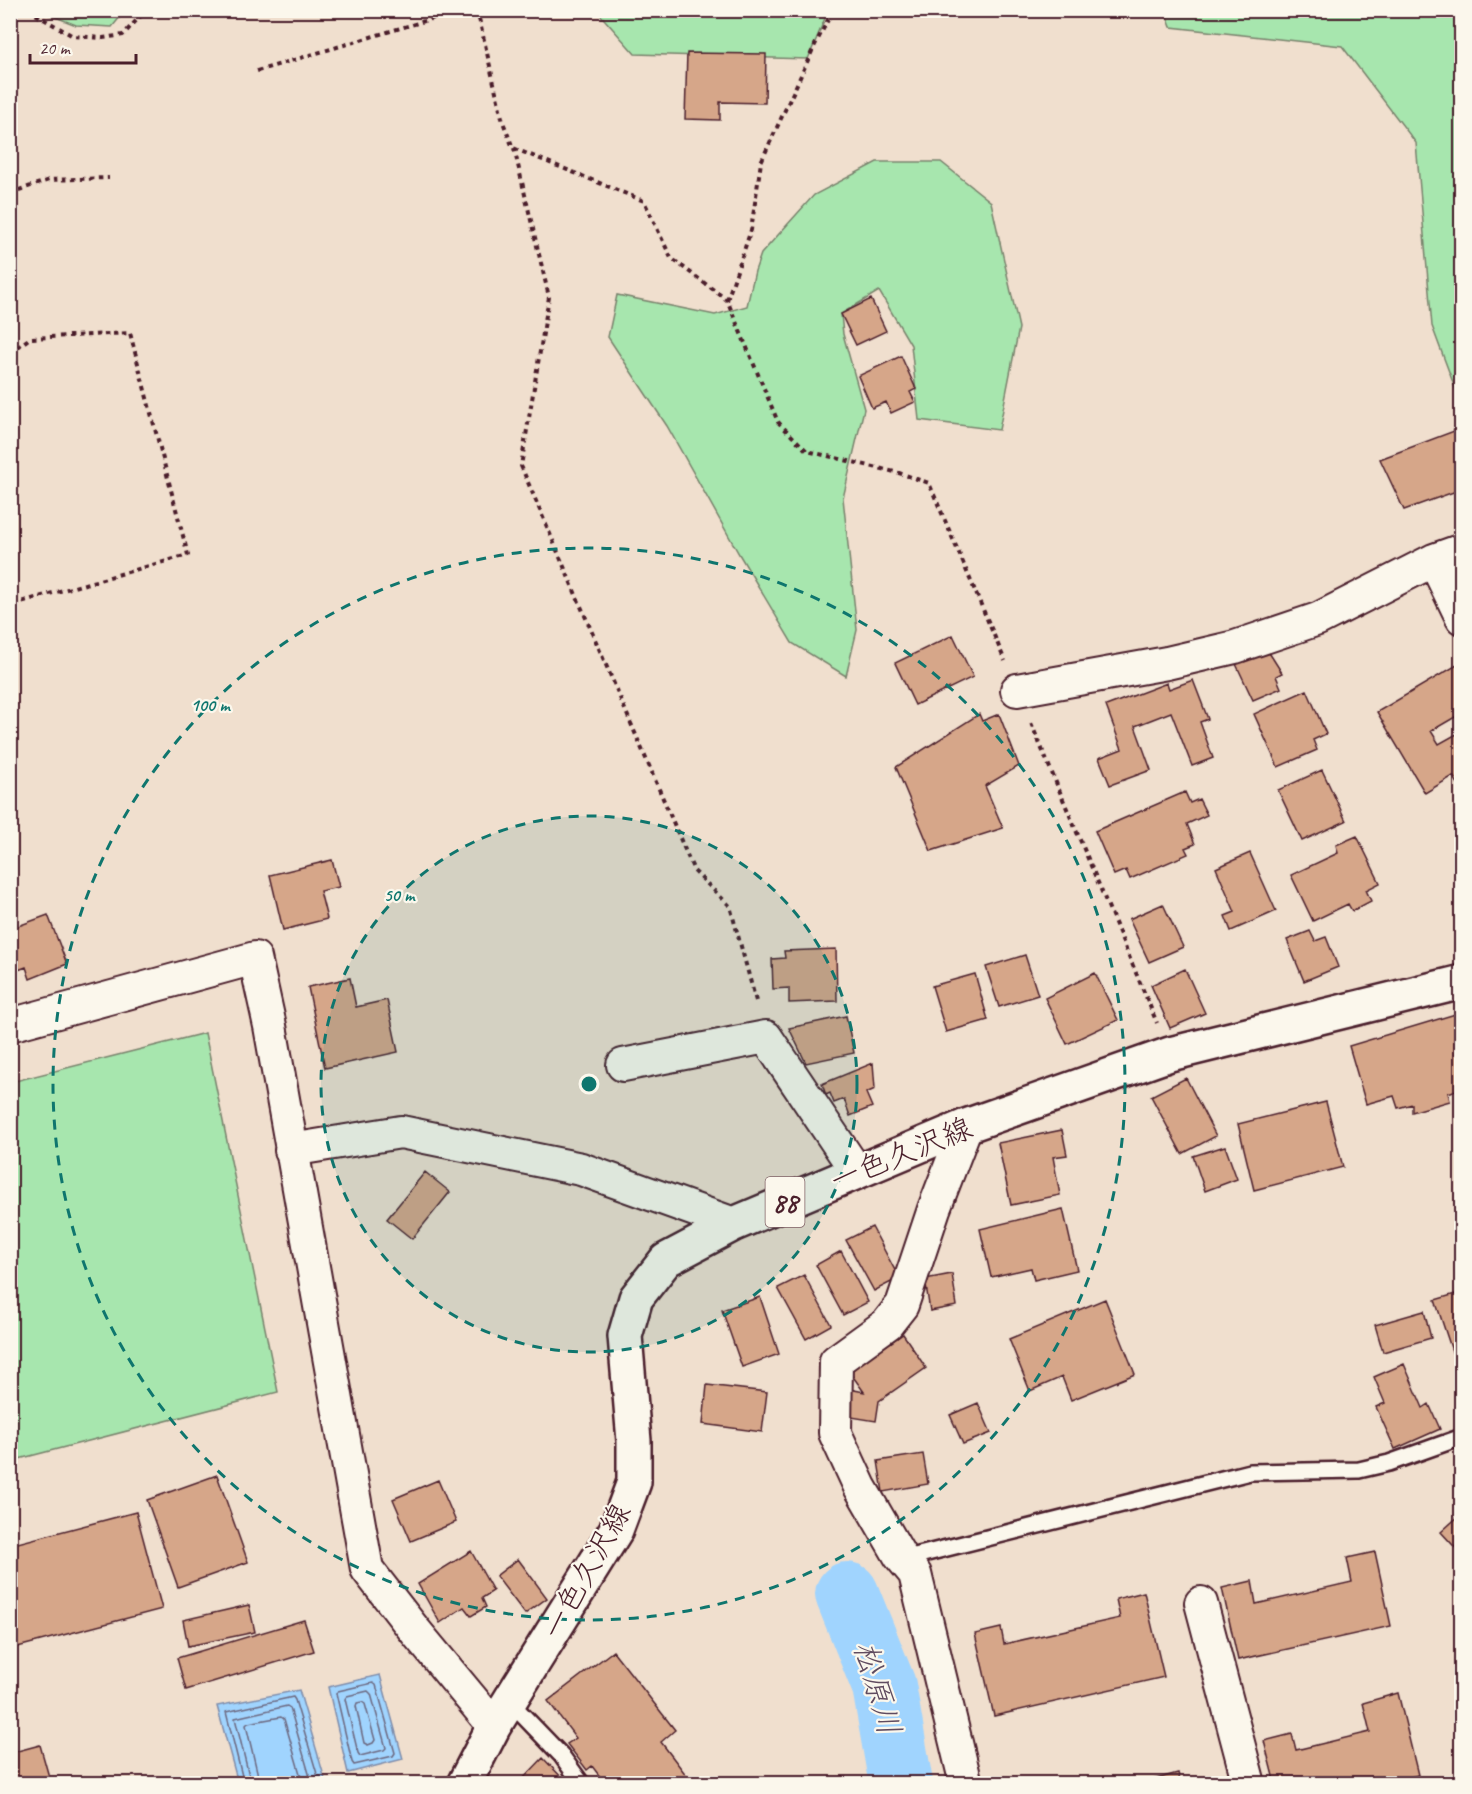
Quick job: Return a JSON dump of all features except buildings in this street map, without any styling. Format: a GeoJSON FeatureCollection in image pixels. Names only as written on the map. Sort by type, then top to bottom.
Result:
{"type":"FeatureCollection","features":[{"type":"Feature","properties":{"kind":"main road","name":"一色久沢線"},"geometry":{"type":"LineString","coordinates":[[464,1784],[502,1713],[616,1530],[634,1482],[634,1441],[625,1336],[636,1298],[666,1260],[734,1224],[966,1126],[1170,1054],[1461,982]]}},
{"type":"Feature","properties":{"kind":"street"},"geometry":{"type":"LineString","coordinates":[[1017,690],[1167,663],[1235,647],[1318,619],[1448,555],[1461,618]]}},
{"type":"Feature","properties":{"kind":"street"},"geometry":{"type":"LineString","coordinates":[[10,1025],[255,958],[270,1026],[367,1569],[416,1632],[502,1713]]}},
{"type":"Feature","properties":{"kind":"street"},"geometry":{"type":"LineString","coordinates":[[623,1065],[766,1037],[857,1172]]}},
{"type":"Feature","properties":{"kind":"street"},"geometry":{"type":"LineString","coordinates":[[966,1126],[934,1209],[902,1305],[887,1324],[836,1361],[835,1434],[861,1487],[903,1559],[915,1574],[966,1784]]}},
{"type":"Feature","properties":{"kind":"street"},"geometry":{"type":"LineString","coordinates":[[291,1150],[401,1132],[580,1170],[734,1224]]}},
{"type":"Feature","properties":{"kind":"street"},"geometry":{"type":"LineString","coordinates":[[1201,1604],[1249,1784]]}},
{"type":"Feature","properties":{"kind":"lane"},"geometry":{"type":"LineString","coordinates":[[903,1559],[1250,1472],[1359,1470],[1389,1463],[1461,1437]]}},
{"type":"Feature","properties":{"kind":"lane"},"geometry":{"type":"LineString","coordinates":[[502,1713],[561,1755],[582,1784]]}},
{"type":"Feature","properties":{"kind":"path"},"geometry":{"type":"LineString","coordinates":[[28,10],[73,36],[104,38],[123,35],[146,10]]}},
{"type":"Feature","properties":{"kind":"path"},"geometry":{"type":"LineString","coordinates":[[257,70],[461,10]]}},
{"type":"Feature","properties":{"kind":"path"},"geometry":{"type":"LineString","coordinates":[[477,10],[503,123],[513,148],[549,297],[521,466],[694,871],[730,906],[766,1037]]}},
{"type":"Feature","properties":{"kind":"path"},"geometry":{"type":"LineString","coordinates":[[727,300],[752,230],[761,162],[833,10]]}},
{"type":"Feature","properties":{"kind":"path"},"geometry":{"type":"LineString","coordinates":[[513,148],[644,201],[671,258],[727,300],[778,422],[807,451],[899,472],[929,483],[1170,1054]]}},
{"type":"Feature","properties":{"kind":"path"},"geometry":{"type":"LineString","coordinates":[[10,193],[49,180],[109,178]]}},
{"type":"Feature","properties":{"kind":"path"},"geometry":{"type":"LineString","coordinates":[[10,353],[30,338],[130,333],[188,555],[10,605]]}},
{"type":"Feature","properties":{"kind":"green space"},"geometry":{"type":"Polygon","coordinates":[[[40,11],[125,11],[112,27],[76,25],[40,11]]]}},
{"type":"Feature","properties":{"kind":"green space"},"geometry":{"type":"Polygon","coordinates":[[[597,11],[828,11],[808,59],[635,54],[597,11]]]}},
{"type":"Feature","properties":{"kind":"green space"},"geometry":{"type":"Polygon","coordinates":[[[1165,11],[1461,11],[1461,404],[1432,326],[1416,143],[1342,46],[1171,27],[1165,11]]]}},
{"type":"Feature","properties":{"kind":"green space"},"geometry":{"type":"Polygon","coordinates":[[[877,162],[941,162],[991,202],[1019,328],[999,430],[919,420],[911,345],[879,291],[841,314],[843,334],[864,409],[843,498],[857,630],[846,676],[792,643],[667,426],[608,337],[617,295],[715,315],[747,306],[761,254],[814,195],[877,162]]]}},
{"type":"Feature","properties":{"kind":"green space"},"geometry":{"type":"Polygon","coordinates":[[[205,1033],[278,1392],[11,1461],[11,1082],[205,1033]]]}},
{"type":"Feature","properties":{"kind":"water"},"geometry":{"type":"Polygon","coordinates":[[[380,1675],[403,1759],[348,1773],[328,1687],[380,1675]]]}},
{"type":"Feature","properties":{"kind":"water"},"geometry":{"type":"Polygon","coordinates":[[[299,1690],[326,1783],[238,1783],[217,1706],[299,1690]]]}},
{"type":"Feature","properties":{"kind":"waterway","name":"松原川"},"geometry":{"type":"LineString","coordinates":[[847,1594],[884,1686],[901,1784]]}}]}
